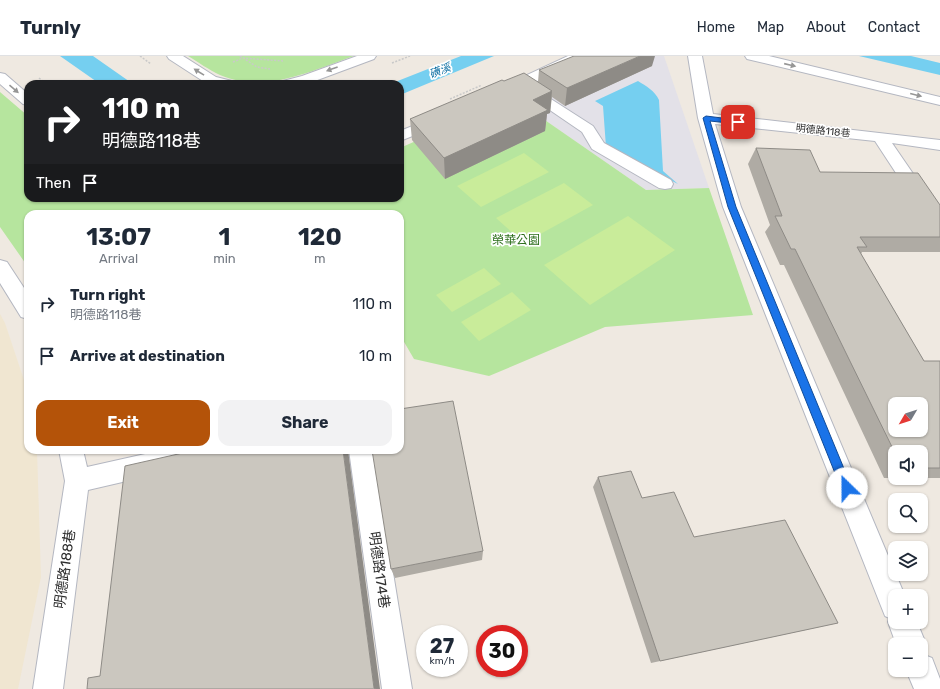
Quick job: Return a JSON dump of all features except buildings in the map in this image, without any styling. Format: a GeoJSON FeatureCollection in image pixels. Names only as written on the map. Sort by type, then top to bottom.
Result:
{"type":"FeatureCollection","features":[{"type":"Feature","properties":{"kind":"street"},"geometry":{"type":"LineString","coordinates":[[174,56],[211,80]]}},
{"type":"Feature","properties":{"kind":"street"},"geometry":{"type":"LineString","coordinates":[[303,80],[369,56]]}},
{"type":"Feature","properties":{"kind":"street"},"geometry":{"type":"LineString","coordinates":[[491,97],[579,56]]}},
{"type":"Feature","properties":{"kind":"street"},"geometry":{"type":"LineString","coordinates":[[695,56],[706,118],[732,207],[888,589]]}},
{"type":"Feature","properties":{"kind":"street"},"geometry":{"type":"LineString","coordinates":[[752,56],[940,101]]}},
{"type":"Feature","properties":{"kind":"street"},"geometry":{"type":"LineString","coordinates":[[0,77],[24,98]]}},
{"type":"Feature","properties":{"kind":"street"},"geometry":{"type":"LineString","coordinates":[[519,84],[588,129],[598,146],[664,184]]}},
{"type":"Feature","properties":{"kind":"street"},"geometry":{"type":"LineString","coordinates":[[404,134],[456,113]]}},
{"type":"Feature","properties":{"kind":"street","name":"明德路118巷"},"geometry":{"type":"LineString","coordinates":[[706,118],[940,145]]}},
{"type":"Feature","properties":{"kind":"street"},"geometry":{"type":"LineString","coordinates":[[880,137],[940,227]]}},
{"type":"Feature","properties":{"kind":"street"},"geometry":{"type":"LineString","coordinates":[[0,267],[24,305]]}},
{"type":"Feature","properties":{"kind":"street","name":"明德路188巷"},"geometry":{"type":"LineString","coordinates":[[48,689],[77,481],[72,454]]}},
{"type":"Feature","properties":{"kind":"street"},"geometry":{"type":"LineString","coordinates":[[77,481],[195,454]]}},
{"type":"Feature","properties":{"kind":"street","name":"明德路174巷"},"geometry":{"type":"LineString","coordinates":[[362,454],[397,689]]}},
{"type":"Feature","properties":{"kind":"street"},"geometry":{"type":"LineString","coordinates":[[924,677],[929,689]]}},
{"type":"Feature","properties":{"kind":"path"},"geometry":{"type":"LineString","coordinates":[[240,56],[257,67],[271,69]]}},
{"type":"Feature","properties":{"kind":"path"},"geometry":{"type":"LineString","coordinates":[[243,58],[285,61]]}},
{"type":"Feature","properties":{"kind":"path"},"geometry":{"type":"LineString","coordinates":[[449,99],[484,84]]}},
{"type":"Feature","properties":{"kind":"shaded area"},"geometry":{"type":"Polygon","coordinates":[[[609,56],[664,56],[709,188],[646,190],[513,98],[609,56]]]}},
{"type":"Feature","properties":{"kind":"shaded area"},"geometry":{"type":"Polygon","coordinates":[[[0,314],[5,323],[24,380],[24,454],[37,454],[41,577],[18,689],[0,689],[0,314]]]}},
{"type":"Feature","properties":{"kind":"green space"},"geometry":{"type":"Polygon","coordinates":[[[188,56],[354,56],[305,74],[277,80],[237,80],[220,75],[188,56]]]}},
{"type":"Feature","properties":{"kind":"green space","name":"榮華公園"},"geometry":{"type":"Polygon","coordinates":[[[0,92],[24,113],[24,202],[404,202],[404,146],[513,98],[646,190],[709,188],[753,315],[605,327],[489,376],[414,359],[404,342],[404,210],[24,210],[24,261],[0,227],[0,92]]]}},
{"type":"Feature","properties":{"kind":"green space"},"geometry":{"type":"Polygon","coordinates":[[[524,153],[549,172],[481,207],[457,186],[524,153]]]}},
{"type":"Feature","properties":{"kind":"green space"},"geometry":{"type":"Polygon","coordinates":[[[564,183],[593,205],[524,243],[496,218],[564,183]]]}},
{"type":"Feature","properties":{"kind":"green space"},"geometry":{"type":"Polygon","coordinates":[[[628,216],[675,250],[590,305],[544,265],[628,216]]]}},
{"type":"Feature","properties":{"kind":"green space"},"geometry":{"type":"Polygon","coordinates":[[[484,268],[501,284],[452,312],[436,295],[484,268]]]}},
{"type":"Feature","properties":{"kind":"green space"},"geometry":{"type":"Polygon","coordinates":[[[512,292],[531,310],[479,341],[461,322],[512,292]]]}},
{"type":"Feature","properties":{"kind":"water"},"geometry":{"type":"Polygon","coordinates":[[[60,56],[93,56],[127,80],[94,80],[60,56]]]}},
{"type":"Feature","properties":{"kind":"water","name":"磺溪"},"geometry":{"type":"Polygon","coordinates":[[[461,56],[494,56],[404,93],[404,80],[400,80],[461,56]]]}},
{"type":"Feature","properties":{"kind":"water"},"geometry":{"type":"Polygon","coordinates":[[[859,56],[911,56],[940,63],[940,75],[859,56]]]}},
{"type":"Feature","properties":{"kind":"water"},"geometry":{"type":"Polygon","coordinates":[[[638,81],[653,91],[659,100],[663,171],[678,184],[606,147],[603,106],[595,101],[638,81]]]}},
{"type":"Feature","properties":{"kind":"route"},"geometry":{"type":"LineString","coordinates":[[738,122],[706,118],[732,207],[847,488]]}}]}
